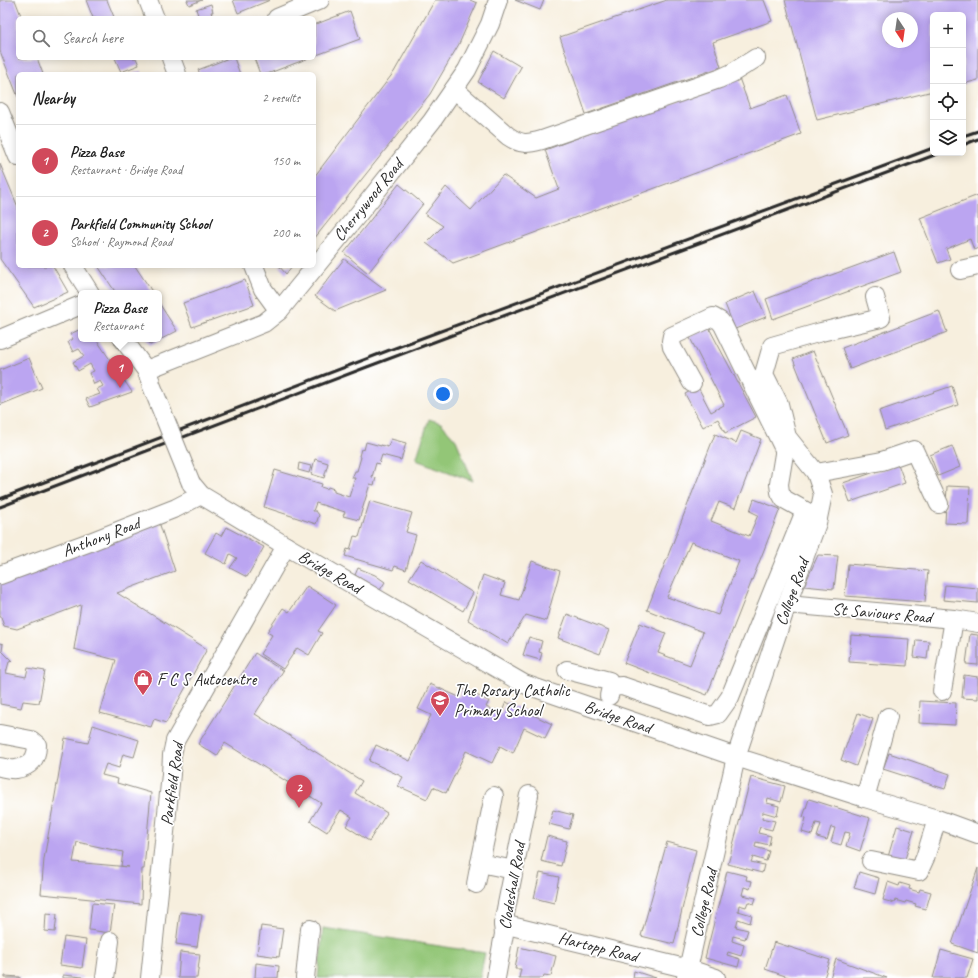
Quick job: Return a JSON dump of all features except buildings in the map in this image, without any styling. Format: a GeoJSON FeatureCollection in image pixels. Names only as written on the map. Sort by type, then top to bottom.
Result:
{"type":"FeatureCollection","features":[{"type":"Feature","properties":{"kind":"street"},"geometry":{"type":"LineString","coordinates":[[148,0],[154,16]]}},
{"type":"Feature","properties":{"kind":"street"},"geometry":{"type":"LineString","coordinates":[[282,16],[320,0]]}},
{"type":"Feature","properties":{"kind":"street","name":"Cherrywood Road"},"geometry":{"type":"LineString","coordinates":[[316,265],[432,121],[454,89],[467,70],[490,24],[498,0]]}},
{"type":"Feature","properties":{"kind":"street"},"geometry":{"type":"LineString","coordinates":[[454,89],[508,136],[516,141],[529,144],[719,79],[756,58]]}},
{"type":"Feature","properties":{"kind":"street"},"geometry":{"type":"LineString","coordinates":[[0,112],[16,152]]}},
{"type":"Feature","properties":{"kind":"street"},"geometry":{"type":"LineString","coordinates":[[960,270],[978,266]]}},
{"type":"Feature","properties":{"kind":"street"},"geometry":{"type":"LineString","coordinates":[[74,268],[88,290]]}},
{"type":"Feature","properties":{"kind":"street"},"geometry":{"type":"LineString","coordinates":[[255,268],[263,290],[279,311]]}},
{"type":"Feature","properties":{"kind":"street","name":"Cherrywood Road"},"geometry":{"type":"LineString","coordinates":[[149,377],[264,323],[279,311],[314,268]]}},
{"type":"Feature","properties":{"kind":"street","name":"College Road"},"geometry":{"type":"LineString","coordinates":[[688,973],[736,757],[787,604],[817,523],[811,515],[823,494],[816,473],[787,437],[779,404],[764,374],[772,346],[821,332],[881,318],[876,298]]}},
{"type":"Feature","properties":{"kind":"street"},"geometry":{"type":"LineString","coordinates":[[0,339],[78,306]]}},
{"type":"Feature","properties":{"kind":"street"},"geometry":{"type":"LineString","coordinates":[[611,687],[622,686],[710,716],[718,714],[730,697],[811,515],[784,499],[780,492],[779,484],[784,449],[723,325],[720,321],[713,317],[672,336],[672,347],[692,383]]}},
{"type":"Feature","properties":{"kind":"street"},"geometry":{"type":"LineString","coordinates":[[125,342],[149,377],[196,489]]}},
{"type":"Feature","properties":{"kind":"street"},"geometry":{"type":"LineString","coordinates":[[816,473],[882,461],[914,450],[939,504]]}},
{"type":"Feature","properties":{"kind":"street","name":"Bridge Road"},"geometry":{"type":"LineString","coordinates":[[196,489],[286,546],[524,684],[736,757],[936,819],[978,834]]}},
{"type":"Feature","properties":{"kind":"street","name":"Anthony Road"},"geometry":{"type":"LineString","coordinates":[[0,575],[176,508],[196,489]]}},
{"type":"Feature","properties":{"kind":"street","name":"Parkfield Road"},"geometry":{"type":"LineString","coordinates":[[150,978],[172,755],[175,741],[286,546]]}},
{"type":"Feature","properties":{"kind":"street","name":"St Saviours Road"},"geometry":{"type":"LineString","coordinates":[[787,604],[978,623]]}},
{"type":"Feature","properties":{"kind":"street"},"geometry":{"type":"LineString","coordinates":[[942,691],[954,620]]}},
{"type":"Feature","properties":{"kind":"street"},"geometry":{"type":"LineString","coordinates":[[567,670],[609,681],[611,687],[604,712]]}},
{"type":"Feature","properties":{"kind":"street"},"geometry":{"type":"LineString","coordinates":[[865,798],[888,717]]}},
{"type":"Feature","properties":{"kind":"street"},"geometry":{"type":"LineString","coordinates":[[0,734],[31,740],[36,745],[37,752],[34,759],[28,765],[15,770],[0,767]]}},
{"type":"Feature","properties":{"kind":"street","name":"Clodeshall Road"},"geometry":{"type":"LineString","coordinates":[[496,978],[504,934],[502,924],[529,795]]}},
{"type":"Feature","properties":{"kind":"street"},"geometry":{"type":"LineString","coordinates":[[476,884],[494,796]]}},
{"type":"Feature","properties":{"kind":"street"},"geometry":{"type":"LineString","coordinates":[[871,861],[920,871],[936,819]]}},
{"type":"Feature","properties":{"kind":"street"},"geometry":{"type":"LineString","coordinates":[[480,863],[514,870]]}},
{"type":"Feature","properties":{"kind":"street","name":"Hartopp Road"},"geometry":{"type":"LineString","coordinates":[[502,924],[688,973],[716,978]]}},
{"type":"Feature","properties":{"kind":"street"},"geometry":{"type":"LineString","coordinates":[[305,978],[310,929]]}},
{"type":"Feature","properties":{"kind":"street"},"geometry":{"type":"LineString","coordinates":[[105,978],[110,941]]}},
{"type":"Feature","properties":{"kind":"green space"},"geometry":{"type":"Polygon","coordinates":[[[429,419],[441,423],[456,440],[473,481],[416,460],[429,419]]]}},
{"type":"Feature","properties":{"kind":"green space"},"geometry":{"type":"Polygon","coordinates":[[[323,928],[485,953],[480,978],[318,978],[323,928]]]}},
{"type":"Feature","properties":{"kind":"railway"},"geometry":{"type":"LineString","coordinates":[[966,135],[978,131]]}},
{"type":"Feature","properties":{"kind":"railway"},"geometry":{"type":"LineString","coordinates":[[966,144],[978,139]]}},
{"type":"Feature","properties":{"kind":"railway"},"geometry":{"type":"LineString","coordinates":[[0,499],[387,351],[930,149]]}},
{"type":"Feature","properties":{"kind":"railway"},"geometry":{"type":"LineString","coordinates":[[0,507],[367,367],[932,156]]}},
{"type":"Feature","properties":{"kind":"place","name":"Pizza Base"},"geometry":{"type":"Point","coordinates":[120,388]}},
{"type":"Feature","properties":{"kind":"place","name":"F C S Autocentre"},"geometry":{"type":"Point","coordinates":[143,696]}},
{"type":"Feature","properties":{"kind":"place","name":"The Rosary Catholic Primary School"},"geometry":{"type":"Point","coordinates":[440,717]}},
{"type":"Feature","properties":{"kind":"place","name":"Parkfield Community School"},"geometry":{"type":"Point","coordinates":[299,808]}}]}
